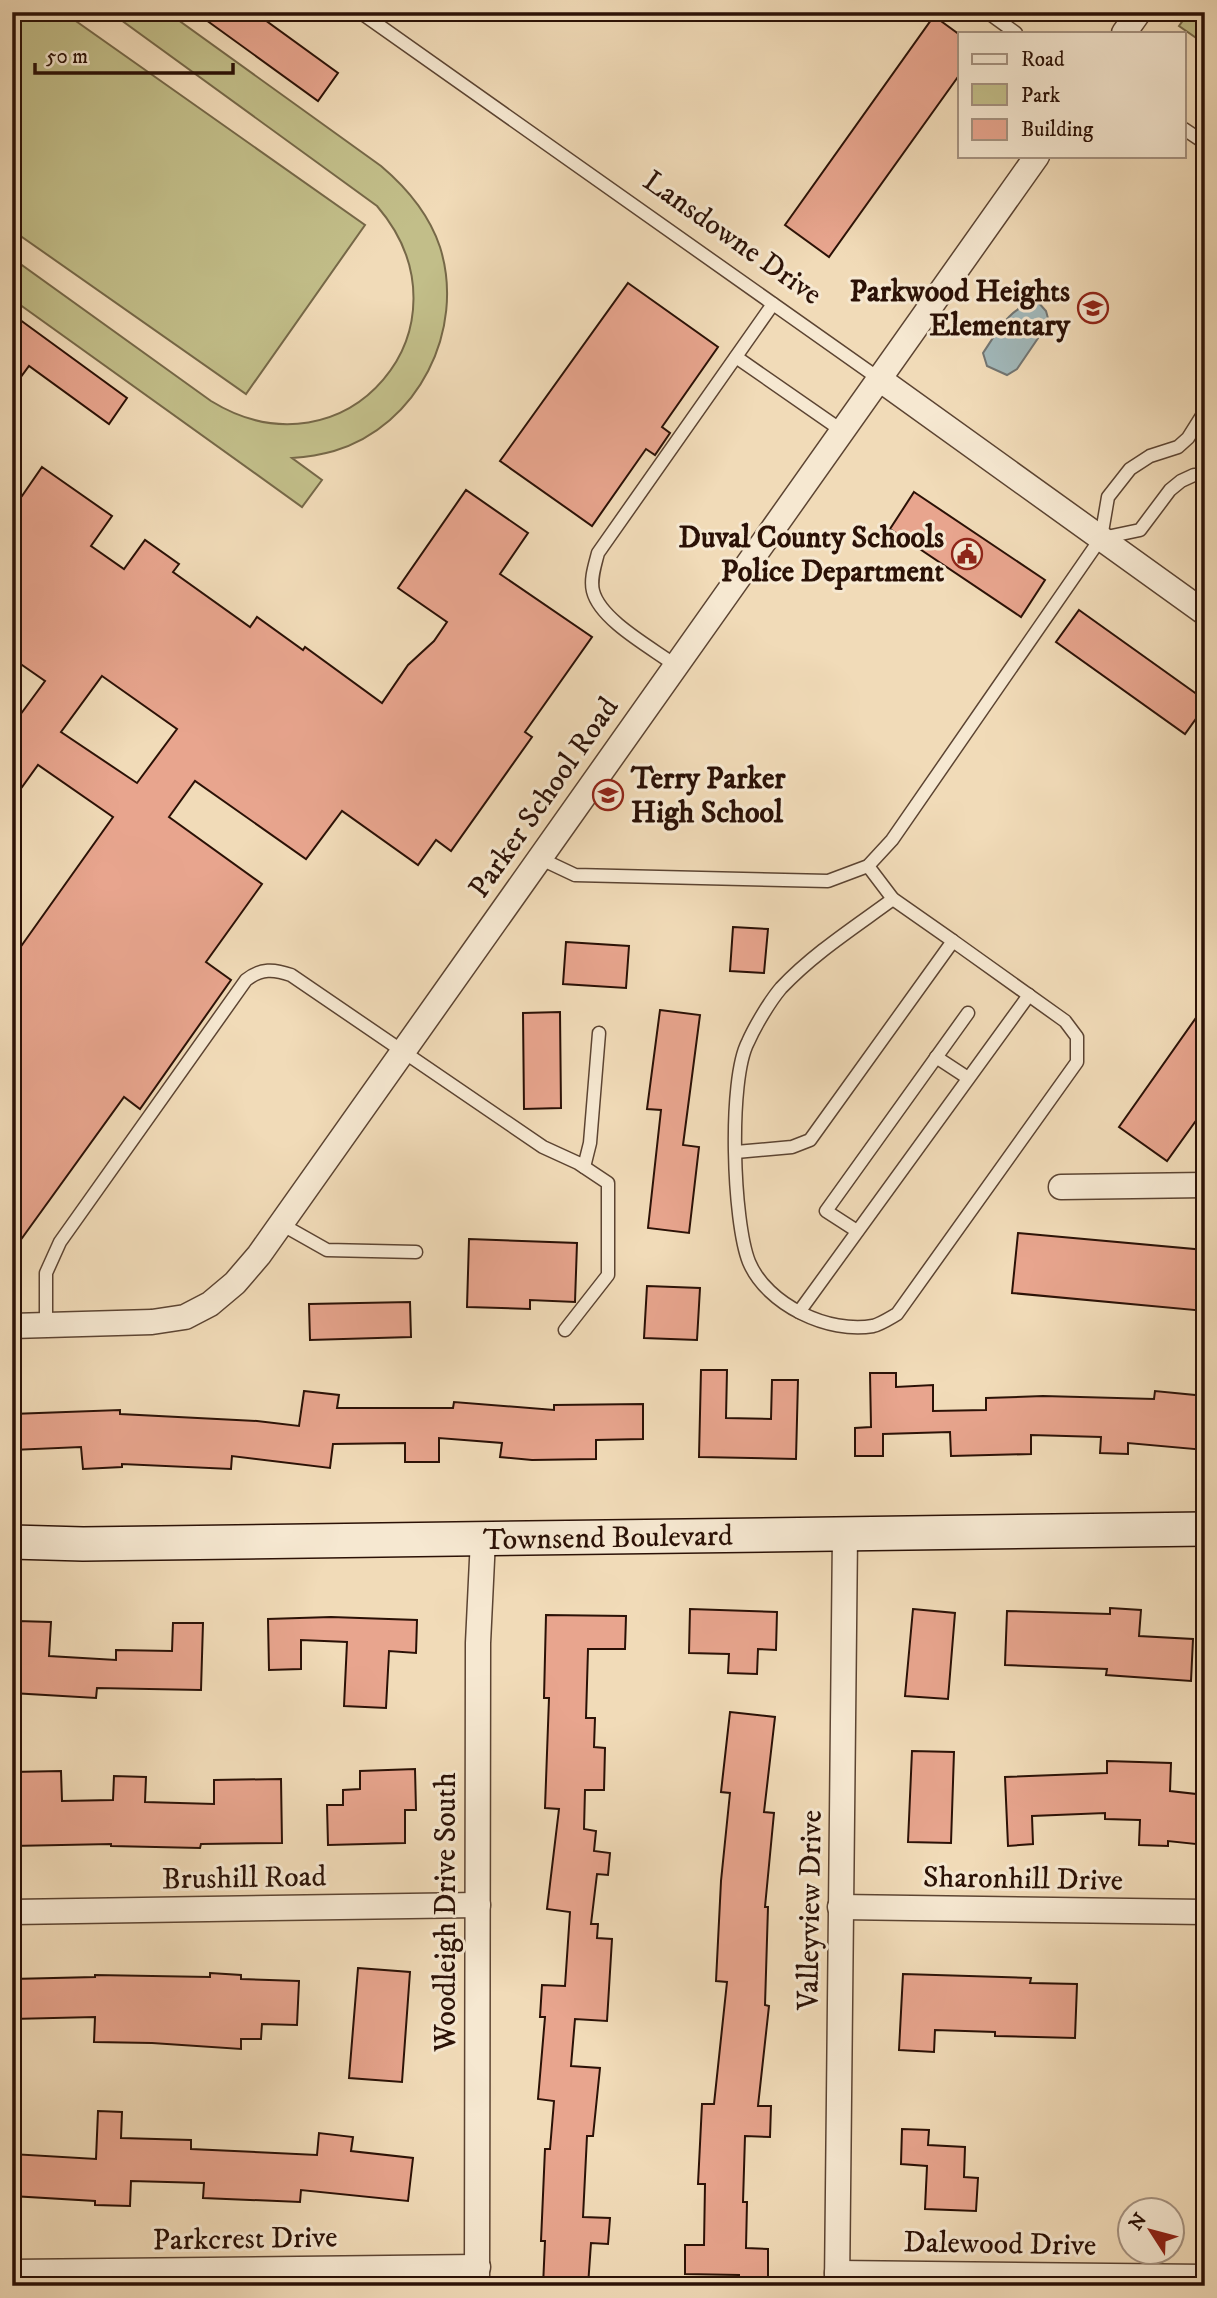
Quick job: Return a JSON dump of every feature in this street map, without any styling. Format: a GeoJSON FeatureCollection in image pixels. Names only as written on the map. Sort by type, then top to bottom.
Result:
{"type":"FeatureCollection","features":[{"type":"Feature","properties":{"kind":"street"},"geometry":{"type":"LineString","coordinates":[[1125,32],[1139,12]]}},
{"type":"Feature","properties":{"kind":"street","name":"Parker School Road"},"geometry":{"type":"LineString","coordinates":[[12,1326],[152,1322],[185,1317],[210,1304],[235,1283],[281,1224],[1036,158]]}},
{"type":"Feature","properties":{"kind":"street","name":"Lansdowne Drive"},"geometry":{"type":"LineString","coordinates":[[878,378],[1205,613]]}},
{"type":"Feature","properties":{"kind":"street"},"geometry":{"type":"LineString","coordinates":[[1061,1187],[1205,1185]]}},
{"type":"Feature","properties":{"kind":"street","name":"Townsend Boulevard"},"geometry":{"type":"LineString","coordinates":[[12,1542],[83,1544],[1205,1530]]}},
{"type":"Feature","properties":{"kind":"street","name":"Valleyview Drive"},"geometry":{"type":"LineString","coordinates":[[837,2279],[845,1534]]}},
{"type":"Feature","properties":{"kind":"street","name":"Woodleigh Drive South"},"geometry":{"type":"LineString","coordinates":[[477,2276],[478,1643],[482,1539]]}},
{"type":"Feature","properties":{"kind":"street","name":"Brushill Road"},"geometry":{"type":"LineString","coordinates":[[12,1912],[478,1905]]}},
{"type":"Feature","properties":{"kind":"street","name":"Sharonhill Drive"},"geometry":{"type":"LineString","coordinates":[[840,1907],[1205,1912]]}},
{"type":"Feature","properties":{"kind":"street","name":"Parkcrest Drive"},"geometry":{"type":"LineString","coordinates":[[12,2272],[477,2276]]}},
{"type":"Feature","properties":{"kind":"street","name":"Dalewood Drive"},"geometry":{"type":"LineString","coordinates":[[837,2279],[1205,2277]]}},
{"type":"Feature","properties":{"kind":"lane","name":"Lansdowne Drive"},"geometry":{"type":"LineString","coordinates":[[360,12],[878,378]]}},
{"type":"Feature","properties":{"kind":"lane"},"geometry":{"type":"LineString","coordinates":[[987,12],[1015,32]]}},
{"type":"Feature","properties":{"kind":"lane"},"geometry":{"type":"LineString","coordinates":[[1186,130],[1205,143]]}},
{"type":"Feature","properties":{"kind":"lane"},"geometry":{"type":"LineString","coordinates":[[675,665],[604,611],[593,592],[593,572],[598,553],[773,304]]}},
{"type":"Feature","properties":{"kind":"lane"},"geometry":{"type":"LineString","coordinates":[[736,357],[841,430]]}},
{"type":"Feature","properties":{"kind":"lane"},"geometry":{"type":"LineString","coordinates":[[539,858],[575,875],[828,881],[868,866],[892,840],[1101,538],[1108,497],[1130,469],[1150,456],[1178,447],[1188,438],[1205,411]]}},
{"type":"Feature","properties":{"kind":"lane"},"geometry":{"type":"LineString","coordinates":[[1101,538],[1140,530],[1170,490],[1194,475],[1205,475]]}},
{"type":"Feature","properties":{"kind":"lane"},"geometry":{"type":"LineString","coordinates":[[868,866],[893,899],[1066,1021],[1077,1037],[1077,1062],[897,1314],[874,1326],[831,1325],[799,1312],[769,1291],[749,1263],[739,1222],[735,1100],[746,1044],[780,990],[828,946],[893,899]]}},
{"type":"Feature","properties":{"kind":"lane"},"geometry":{"type":"LineString","coordinates":[[736,1152],[792,1147],[810,1139],[953,941]]}},
{"type":"Feature","properties":{"kind":"lane"},"geometry":{"type":"LineString","coordinates":[[46,1325],[46,1273],[60,1242],[246,980],[264,970],[291,975],[543,1147],[584,1167],[608,1183],[608,1275],[565,1329]]}},
{"type":"Feature","properties":{"kind":"lane"},"geometry":{"type":"LineString","coordinates":[[799,1312],[1029,995]]}},
{"type":"Feature","properties":{"kind":"lane"},"geometry":{"type":"LineString","coordinates":[[857,1231],[827,1211],[968,1013]]}},
{"type":"Feature","properties":{"kind":"lane"},"geometry":{"type":"LineString","coordinates":[[584,1167],[590,1143],[599,1033]]}},
{"type":"Feature","properties":{"kind":"lane"},"geometry":{"type":"LineString","coordinates":[[936,1057],[968,1078]]}},
{"type":"Feature","properties":{"kind":"lane"},"geometry":{"type":"LineString","coordinates":[[281,1224],[327,1250],[416,1252]]}},
{"type":"Feature","properties":{"kind":"green space"},"geometry":{"type":"Polygon","coordinates":[[[12,12],[63,12],[365,225],[246,394],[12,230],[12,12]]]}},
{"type":"Feature","properties":{"kind":"green space"},"geometry":{"type":"Polygon","coordinates":[[[110,12],[167,12],[381,166],[416,202],[440,247],[446,279],[446,310],[440,341],[428,371],[411,397],[390,420],[364,438],[334,451],[292,458],[322,480],[302,507],[12,299],[12,258],[211,401],[261,421],[308,422],[350,407],[383,380],[405,342],[414,299],[405,252],[377,206],[110,12]]]}},
{"type":"Feature","properties":{"kind":"green space"},"geometry":{"type":"Polygon","coordinates":[[[1189,12],[1205,12],[1205,44],[1179,26],[1189,12]]]}},
{"type":"Feature","properties":{"kind":"water"},"geometry":{"type":"Polygon","coordinates":[[[1037,301],[1046,311],[1049,322],[1017,369],[1007,375],[987,366],[983,353],[999,328],[1019,309],[1037,301]]]}},
{"type":"Feature","properties":{"kind":"building"},"geometry":{"type":"Polygon","coordinates":[[[195,12],[254,12],[338,73],[318,101],[195,12]]]}},
{"type":"Feature","properties":{"kind":"building"},"geometry":{"type":"Polygon","coordinates":[[[934,16],[958,34],[958,77],[829,257],[785,225],[934,16]]]}},
{"type":"Feature","properties":{"kind":"building"},"geometry":{"type":"Polygon","coordinates":[[[628,283],[718,347],[662,427],[670,433],[655,455],[646,449],[592,526],[500,461],[628,283]]]}},
{"type":"Feature","properties":{"kind":"building"},"geometry":{"type":"Polygon","coordinates":[[[12,314],[127,398],[109,424],[29,366],[12,389],[12,314]]]}},
{"type":"Feature","properties":{"kind":"building"},"geometry":{"type":"Polygon","coordinates":[[[42,467],[112,516],[91,546],[124,569],[145,540],[179,564],[173,572],[250,627],[257,617],[303,650],[305,647],[382,703],[408,665],[434,641],[447,622],[398,588],[466,490],[528,533],[500,574],[592,637],[525,732],[532,737],[451,851],[436,840],[418,865],[342,811],[306,859],[195,781],[169,817],[262,884],[206,962],[231,980],[140,1109],[124,1097],[12,1252],[12,959],[113,817],[38,765],[12,801],[12,726],[45,681],[12,658],[12,490],[22,496],[42,467]],[[102,676],[61,732],[137,783],[177,729],[102,676]]]}},
{"type":"Feature","properties":{"kind":"building","name":"Duval County Schools Police Department"},"geometry":{"type":"Polygon","coordinates":[[[914,492],[1045,580],[1021,617],[890,529],[914,492]]]}},
{"type":"Feature","properties":{"kind":"building"},"geometry":{"type":"Polygon","coordinates":[[[1079,610],[1205,700],[1205,706],[1185,734],[1056,642],[1079,610]]]}},
{"type":"Feature","properties":{"kind":"building"},"geometry":{"type":"Polygon","coordinates":[[[733,927],[768,929],[764,973],[730,971],[733,927]]]}},
{"type":"Feature","properties":{"kind":"building"},"geometry":{"type":"Polygon","coordinates":[[[566,942],[629,946],[626,988],[563,984],[566,942]]]}},
{"type":"Feature","properties":{"kind":"building"},"geometry":{"type":"Polygon","coordinates":[[[1205,1005],[1205,1108],[1167,1161],[1119,1127],[1205,1005]]]}},
{"type":"Feature","properties":{"kind":"building"},"geometry":{"type":"Polygon","coordinates":[[[660,1010],[700,1015],[683,1145],[699,1147],[689,1233],[648,1228],[661,1110],[647,1109],[660,1010]]]}},
{"type":"Feature","properties":{"kind":"building"},"geometry":{"type":"Polygon","coordinates":[[[560,1012],[561,1108],[524,1109],[523,1013],[560,1012]]]}},
{"type":"Feature","properties":{"kind":"building"},"geometry":{"type":"Polygon","coordinates":[[[1018,1233],[1205,1250],[1205,1311],[1012,1293],[1018,1233]]]}},
{"type":"Feature","properties":{"kind":"building"},"geometry":{"type":"Polygon","coordinates":[[[469,1239],[577,1243],[575,1302],[530,1300],[530,1309],[467,1307],[469,1239]]]}},
{"type":"Feature","properties":{"kind":"building"},"geometry":{"type":"Polygon","coordinates":[[[647,1286],[700,1288],[697,1340],[644,1338],[647,1286]]]}},
{"type":"Feature","properties":{"kind":"building"},"geometry":{"type":"Polygon","coordinates":[[[410,1302],[411,1337],[310,1340],[309,1304],[410,1302]]]}},
{"type":"Feature","properties":{"kind":"building"},"geometry":{"type":"Polygon","coordinates":[[[701,1370],[727,1370],[726,1418],[771,1419],[772,1380],[798,1380],[796,1459],[699,1457],[701,1370]]]}},
{"type":"Feature","properties":{"kind":"building"},"geometry":{"type":"Polygon","coordinates":[[[870,1373],[896,1373],[896,1387],[933,1385],[933,1411],[986,1410],[986,1398],[1043,1396],[1154,1399],[1155,1391],[1205,1396],[1205,1450],[1128,1443],[1128,1454],[1100,1453],[1101,1437],[1031,1435],[1031,1454],[951,1456],[950,1432],[883,1434],[883,1456],[855,1456],[855,1428],[871,1427],[870,1373]]]}},
{"type":"Feature","properties":{"kind":"building"},"geometry":{"type":"Polygon","coordinates":[[[304,1391],[339,1395],[337,1408],[453,1408],[454,1402],[554,1410],[554,1405],[643,1404],[643,1439],[596,1440],[596,1459],[532,1460],[500,1457],[502,1443],[439,1438],[439,1462],[405,1462],[405,1443],[333,1444],[330,1468],[232,1456],[231,1469],[122,1464],[122,1467],[83,1469],[81,1447],[12,1450],[12,1414],[120,1410],[120,1414],[257,1421],[299,1426],[304,1391]]]}},
{"type":"Feature","properties":{"kind":"building"},"geometry":{"type":"Polygon","coordinates":[[[1110,1608],[1141,1610],[1139,1636],[1193,1639],[1191,1681],[1106,1675],[1107,1669],[1005,1665],[1007,1611],[1110,1614],[1110,1608]]]}},
{"type":"Feature","properties":{"kind":"building"},"geometry":{"type":"Polygon","coordinates":[[[690,1609],[777,1612],[776,1650],[758,1649],[757,1674],[728,1673],[729,1654],[689,1653],[690,1609]]]}},
{"type":"Feature","properties":{"kind":"building"},"geometry":{"type":"Polygon","coordinates":[[[913,1609],[955,1613],[948,1699],[905,1696],[913,1609]]]}},
{"type":"Feature","properties":{"kind":"building"},"geometry":{"type":"Polygon","coordinates":[[[546,1615],[626,1616],[625,1649],[588,1649],[586,1718],[595,1718],[594,1747],[605,1748],[604,1790],[585,1790],[584,1829],[596,1831],[594,1851],[610,1853],[608,1875],[597,1874],[591,1924],[598,1924],[597,1938],[612,1939],[607,2021],[575,2019],[571,2066],[600,2068],[593,2136],[587,2136],[583,2217],[610,2218],[608,2244],[591,2243],[588,2286],[543,2286],[545,2241],[541,2241],[545,2149],[550,2149],[554,2101],[538,2099],[545,2017],[540,2017],[542,1985],[565,1986],[570,1912],[547,1909],[559,1809],[545,1808],[549,1698],[544,1698],[546,1615]]]}},
{"type":"Feature","properties":{"kind":"building"},"geometry":{"type":"Polygon","coordinates":[[[331,1617],[417,1620],[416,1653],[389,1651],[386,1708],[344,1706],[347,1642],[301,1640],[301,1669],[269,1670],[268,1619],[331,1617]]]}},
{"type":"Feature","properties":{"kind":"building"},"geometry":{"type":"Polygon","coordinates":[[[17,1621],[51,1622],[49,1656],[116,1660],[116,1650],[172,1651],[173,1623],[203,1623],[201,1690],[97,1688],[96,1698],[12,1693],[17,1621]]]}},
{"type":"Feature","properties":{"kind":"building"},"geometry":{"type":"Polygon","coordinates":[[[730,1712],[775,1717],[764,1812],[774,1813],[765,1907],[768,1907],[765,2005],[769,2006],[758,2106],[771,2106],[770,2137],[745,2136],[743,2202],[747,2202],[746,2248],[768,2249],[768,2282],[739,2282],[739,2275],[685,2274],[685,2245],[704,2245],[705,2184],[698,2184],[702,2104],[714,2104],[727,1982],[716,1981],[721,1881],[730,1793],[721,1792],[730,1712]]]}},
{"type":"Feature","properties":{"kind":"building"},"geometry":{"type":"Polygon","coordinates":[[[912,1751],[954,1752],[951,1843],[908,1842],[912,1751]]]}},
{"type":"Feature","properties":{"kind":"building"},"geometry":{"type":"Polygon","coordinates":[[[1107,1761],[1171,1763],[1170,1791],[1205,1795],[1205,1845],[1168,1841],[1168,1846],[1139,1845],[1140,1820],[1105,1819],[1105,1813],[1032,1816],[1033,1844],[1008,1846],[1005,1777],[1107,1773],[1107,1761]]]}},
{"type":"Feature","properties":{"kind":"building"},"geometry":{"type":"Polygon","coordinates":[[[415,1769],[416,1810],[405,1810],[405,1843],[328,1845],[327,1805],[343,1805],[343,1790],[360,1789],[360,1771],[415,1769]]]}},
{"type":"Feature","properties":{"kind":"building"},"geometry":{"type":"Polygon","coordinates":[[[61,1771],[62,1801],[113,1800],[114,1776],[146,1777],[145,1802],[214,1804],[214,1780],[281,1779],[282,1843],[201,1844],[200,1848],[111,1844],[12,1846],[12,1772],[61,1771]]]}},
{"type":"Feature","properties":{"kind":"building"},"geometry":{"type":"Polygon","coordinates":[[[358,1968],[410,1972],[402,2082],[349,2078],[358,1968]]]}},
{"type":"Feature","properties":{"kind":"building"},"geometry":{"type":"Polygon","coordinates":[[[210,1973],[241,1975],[241,1979],[299,1981],[297,2025],[262,2024],[261,2039],[241,2039],[241,2049],[94,2042],[95,2017],[12,2019],[12,1979],[95,1975],[210,1977],[210,1973]]]}},
{"type":"Feature","properties":{"kind":"building"},"geometry":{"type":"Polygon","coordinates":[[[903,1974],[1031,1978],[1030,1983],[1077,1984],[1075,2038],[995,2036],[995,2032],[935,2030],[934,2052],[899,2050],[903,1974]]]}},
{"type":"Feature","properties":{"kind":"building"},"geometry":{"type":"Polygon","coordinates":[[[98,2111],[122,2112],[121,2138],[191,2140],[191,2149],[317,2155],[319,2133],[353,2137],[351,2151],[413,2158],[408,2201],[301,2190],[300,2202],[203,2198],[204,2183],[131,2181],[130,2206],[12,2196],[12,2154],[96,2159],[98,2111]]]}},
{"type":"Feature","properties":{"kind":"building"},"geometry":{"type":"Polygon","coordinates":[[[902,2129],[929,2130],[928,2145],[965,2147],[964,2177],[978,2178],[976,2211],[925,2209],[927,2166],[901,2164],[902,2129]]]}},
{"type":"Feature","properties":{"kind":"place","name":"Parkwood Heights Elementary"},"geometry":{"type":"Point","coordinates":[1093,308]}},
{"type":"Feature","properties":{"kind":"place","name":"Duval County Schools Police Department"},"geometry":{"type":"Point","coordinates":[967,554]}},
{"type":"Feature","properties":{"kind":"place","name":"Terry Parker High School"},"geometry":{"type":"Point","coordinates":[608,795]}}]}
